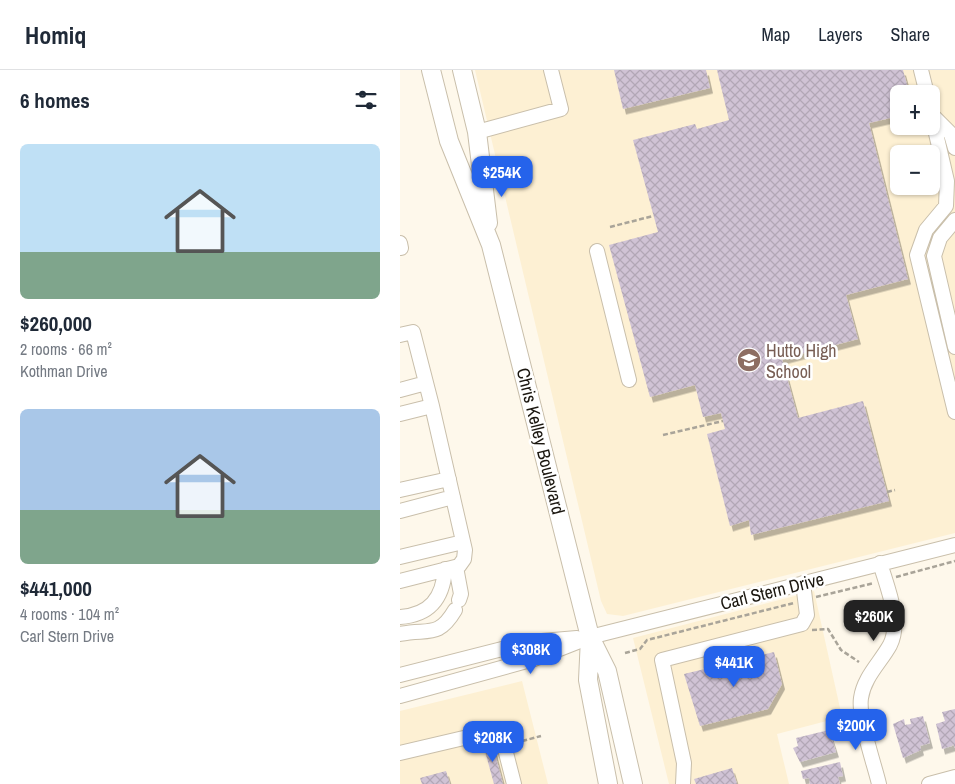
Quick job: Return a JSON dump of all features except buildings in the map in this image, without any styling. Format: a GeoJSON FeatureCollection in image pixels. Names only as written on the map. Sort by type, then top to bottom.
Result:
{"type":"FeatureCollection","features":[{"type":"Feature","properties":{"kind":"main road","name":"Chris Kelley Boulevard"},"geometry":{"type":"LineString","coordinates":[[431,70],[449,141],[491,245]]}},
{"type":"Feature","properties":{"kind":"main road","name":"Chris Kelley Boulevard"},"geometry":{"type":"LineString","coordinates":[[462,70],[477,132],[491,245],[590,637],[607,671],[633,784]]}},
{"type":"Feature","properties":{"kind":"main road","name":"Chris Kelley Boulevard"},"geometry":{"type":"LineString","coordinates":[[590,637],[588,680],[608,784]]}},
{"type":"Feature","properties":{"kind":"street"},"geometry":{"type":"LineString","coordinates":[[477,132],[560,109],[551,70]]}},
{"type":"Feature","properties":{"kind":"street"},"geometry":{"type":"LineString","coordinates":[[921,70],[925,85]]}},
{"type":"Feature","properties":{"kind":"street"},"geometry":{"type":"LineString","coordinates":[[940,122],[951,134],[955,148]]}},
{"type":"Feature","properties":{"kind":"street"},"geometry":{"type":"LineString","coordinates":[[937,135],[948,180],[946,206],[926,230],[917,255],[955,412]]}},
{"type":"Feature","properties":{"kind":"street"},"geometry":{"type":"LineString","coordinates":[[955,220],[940,238],[934,256],[955,347]]}},
{"type":"Feature","properties":{"kind":"street"},"geometry":{"type":"LineString","coordinates":[[596,251],[629,380]]}},
{"type":"Feature","properties":{"kind":"street"},"geometry":{"type":"LineString","coordinates":[[400,335],[413,332],[432,406],[445,480],[453,497],[463,542],[464,559],[451,568],[400,581]]}},
{"type":"Feature","properties":{"kind":"street"},"geometry":{"type":"LineString","coordinates":[[400,390],[426,384]]}},
{"type":"Feature","properties":{"kind":"street"},"geometry":{"type":"LineString","coordinates":[[400,414],[432,406]]}},
{"type":"Feature","properties":{"kind":"street"},"geometry":{"type":"LineString","coordinates":[[400,484],[433,476],[445,480]]}},
{"type":"Feature","properties":{"kind":"street"},"geometry":{"type":"LineString","coordinates":[[400,490],[445,480]]}},
{"type":"Feature","properties":{"kind":"street"},"geometry":{"type":"LineString","coordinates":[[400,511],[453,497]]}},
{"type":"Feature","properties":{"kind":"street"},"geometry":{"type":"LineString","coordinates":[[400,557],[463,542]]}},
{"type":"Feature","properties":{"kind":"street","name":"Carl Stern Drive"},"geometry":{"type":"LineString","coordinates":[[400,696],[534,659],[590,637],[955,545]]}},
{"type":"Feature","properties":{"kind":"street"},"geometry":{"type":"LineString","coordinates":[[879,784],[862,712],[861,699],[864,685],[890,644],[894,633],[893,613],[880,563]]}},
{"type":"Feature","properties":{"kind":"street"},"geometry":{"type":"LineString","coordinates":[[400,634],[419,631],[432,632],[442,628],[457,605],[461,594],[451,568]]}},
{"type":"Feature","properties":{"kind":"street"},"geometry":{"type":"LineString","coordinates":[[400,617],[422,613],[430,608],[438,599],[451,568]]}},
{"type":"Feature","properties":{"kind":"street"},"geometry":{"type":"LineString","coordinates":[[683,784],[684,763],[662,660],[802,624],[807,615],[802,583]]}},
{"type":"Feature","properties":{"kind":"street","name":"Carl Stern Drive"},"geometry":{"type":"LineString","coordinates":[[400,675],[530,642],[590,637]]}},
{"type":"Feature","properties":{"kind":"street"},"geometry":{"type":"LineString","coordinates":[[400,753],[485,733],[500,737],[514,784]]}},
{"type":"Feature","properties":{"kind":"street"},"geometry":{"type":"LineString","coordinates":[[929,784],[955,777]]}},
{"type":"Feature","properties":{"kind":"path"},"geometry":{"type":"LineString","coordinates":[[610,227],[653,216]]}},
{"type":"Feature","properties":{"kind":"path"},"geometry":{"type":"LineString","coordinates":[[662,435],[723,421]]}},
{"type":"Feature","properties":{"kind":"path"},"geometry":{"type":"LineString","coordinates":[[887,492],[895,490]]}},
{"type":"Feature","properties":{"kind":"path"},"geometry":{"type":"LineString","coordinates":[[625,653],[640,649],[647,640],[955,561]]}},
{"type":"Feature","properties":{"kind":"path"},"geometry":{"type":"LineString","coordinates":[[813,630],[828,629],[841,650],[860,662]]}},
{"type":"Feature","properties":{"kind":"path"},"geometry":{"type":"LineString","coordinates":[[504,746],[541,736]]}},
{"type":"Feature","properties":{"kind":"shaded area","name":"Hutto High School"},"geometry":{"type":"Polygon","coordinates":[[[475,70],[955,70],[955,533],[623,616],[607,614],[601,601],[475,70]]]}},
{"type":"Feature","properties":{"kind":"shaded area"},"geometry":{"type":"Polygon","coordinates":[[[814,591],[842,717],[777,734],[789,784],[669,784],[633,638],[814,591]]]}},
{"type":"Feature","properties":{"kind":"shaded area"},"geometry":{"type":"Polygon","coordinates":[[[522,681],[548,784],[400,784],[400,711],[522,681]]]}},
{"type":"Feature","properties":{"kind":"place","name":"Hutto High School"},"geometry":{"type":"Point","coordinates":[749,360]}}]}
